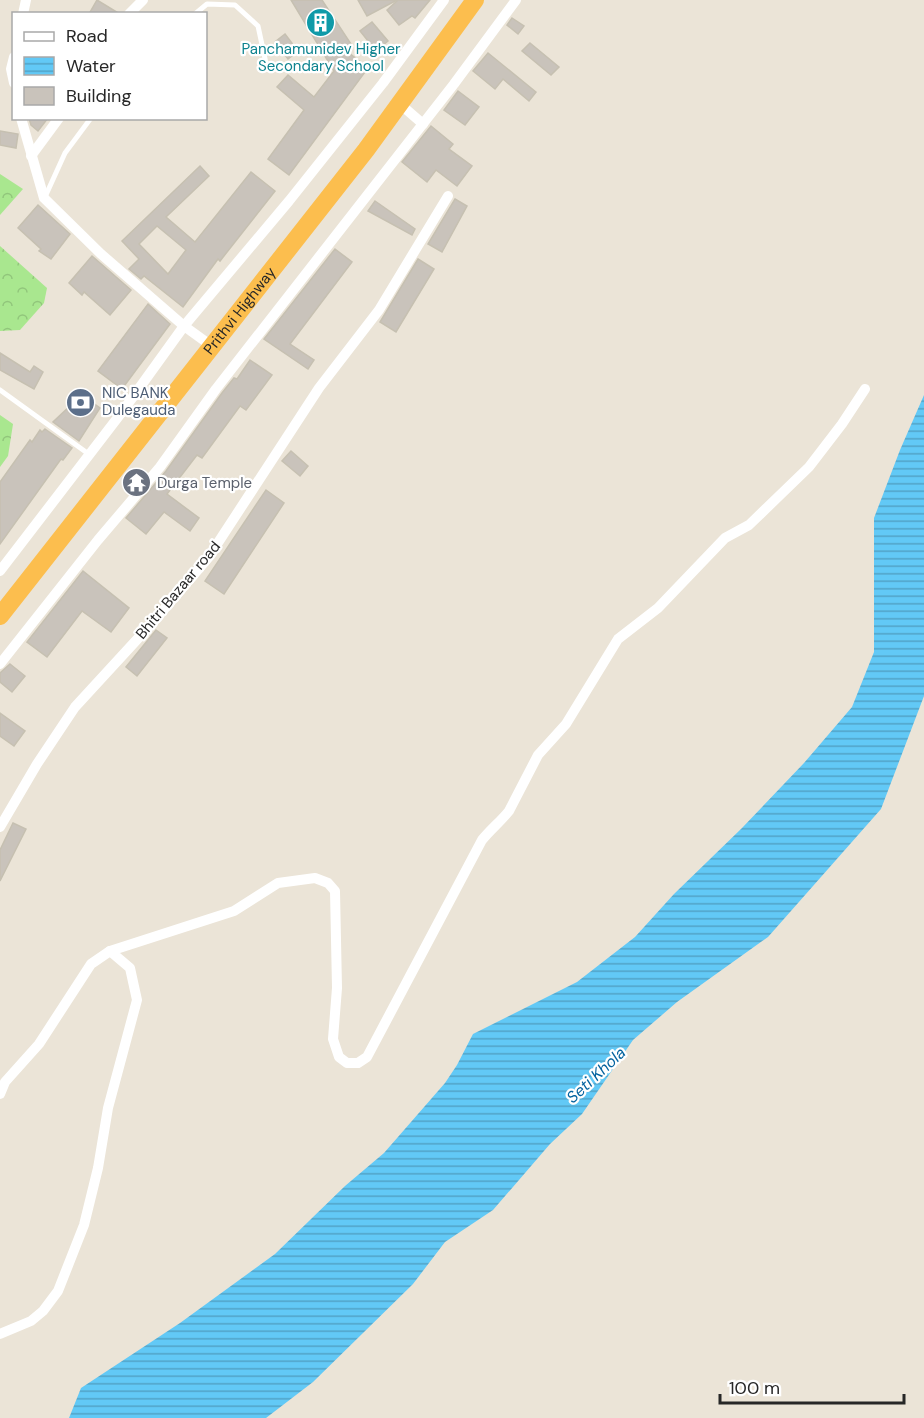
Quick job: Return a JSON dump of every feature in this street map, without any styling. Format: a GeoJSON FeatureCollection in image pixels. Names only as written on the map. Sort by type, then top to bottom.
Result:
{"type":"FeatureCollection","features":[{"type":"Feature","properties":{"kind":"highway","name":"Prithvi Highway"},"geometry":{"type":"LineString","coordinates":[[0,616],[366,150],[475,0]]}},
{"type":"Feature","properties":{"kind":"street"},"geometry":{"type":"LineString","coordinates":[[131,12],[143,0]]}},
{"type":"Feature","properties":{"kind":"street"},"geometry":{"type":"LineString","coordinates":[[0,571],[90,455],[184,326],[289,201],[383,83],[444,0]]}},
{"type":"Feature","properties":{"kind":"street"},"geometry":{"type":"LineString","coordinates":[[0,664],[98,540],[160,467],[216,390],[423,124],[516,0]]}},
{"type":"Feature","properties":{"kind":"street"},"geometry":{"type":"LineString","coordinates":[[400,104],[423,124]]}},
{"type":"Feature","properties":{"kind":"street"},"geometry":{"type":"LineString","coordinates":[[22,120],[44,198],[101,254],[184,326],[213,347]]}},
{"type":"Feature","properties":{"kind":"street"},"geometry":{"type":"LineString","coordinates":[[31,156],[58,120]]}},
{"type":"Feature","properties":{"kind":"street","name":"Bhitri Bazaar road"},"geometry":{"type":"LineString","coordinates":[[0,827],[37,764],[75,707],[208,558],[320,388],[379,310],[448,196]]}},
{"type":"Feature","properties":{"kind":"street"},"geometry":{"type":"LineString","coordinates":[[0,1094],[4,1082],[39,1044],[92,964],[110,951],[234,911],[278,883],[315,878],[328,883],[335,891],[337,988],[333,1039],[339,1057],[347,1063],[358,1064],[367,1057],[482,840],[509,811],[538,755],[566,724],[618,639],[658,608],[724,538],[749,525],[809,468],[843,424],[864,389]]}},
{"type":"Feature","properties":{"kind":"street"},"geometry":{"type":"LineString","coordinates":[[0,1334],[31,1321],[43,1311],[57,1291],[84,1225],[98,1168],[108,1108],[137,1000],[130,969],[110,951]]}},
{"type":"Feature","properties":{"kind":"lane"},"geometry":{"type":"LineString","coordinates":[[197,12],[207,4],[235,5],[258,26],[267,68]]}},
{"type":"Feature","properties":{"kind":"lane"},"geometry":{"type":"LineString","coordinates":[[44,198],[65,153],[90,120]]}},
{"type":"Feature","properties":{"kind":"lane"},"geometry":{"type":"LineString","coordinates":[[1,392],[90,455]]}},
{"type":"Feature","properties":{"kind":"green space"},"geometry":{"type":"Polygon","coordinates":[[[0,174],[23,189],[0,215],[0,174]]]}},
{"type":"Feature","properties":{"kind":"green space"},"geometry":{"type":"Polygon","coordinates":[[[0,246],[47,288],[44,303],[20,330],[0,331],[0,246]]]}},
{"type":"Feature","properties":{"kind":"green space"},"geometry":{"type":"Polygon","coordinates":[[[0,415],[13,424],[8,456],[0,467],[0,415]]]}},
{"type":"Feature","properties":{"kind":"water","name":"Seti Khola"},"geometry":{"type":"Polygon","coordinates":[[[924,395],[924,696],[881,809],[768,937],[677,1002],[633,1040],[582,1114],[550,1144],[493,1210],[445,1242],[413,1284],[313,1382],[266,1418],[69,1418],[81,1388],[180,1323],[275,1254],[345,1186],[384,1153],[445,1083],[473,1034],[577,982],[635,937],[674,894],[804,763],[852,707],[874,652],[874,518],[924,395]]]}},
{"type":"Feature","properties":{"kind":"building"},"geometry":{"type":"Polygon","coordinates":[[[97,0],[117,12],[90,12],[97,0]]]}},
{"type":"Feature","properties":{"kind":"building"},"geometry":{"type":"Polygon","coordinates":[[[291,0],[322,0],[351,44],[344,49],[368,68],[289,175],[268,159],[304,110],[277,87],[288,75],[314,97],[334,71],[291,0]]]}},
{"type":"Feature","properties":{"kind":"building"},"geometry":{"type":"Polygon","coordinates":[[[358,0],[397,0],[367,16],[358,0]]]}},
{"type":"Feature","properties":{"kind":"building"},"geometry":{"type":"Polygon","coordinates":[[[398,0],[430,0],[415,18],[412,16],[399,25],[387,10],[398,0]]]}},
{"type":"Feature","properties":{"kind":"building"},"geometry":{"type":"Polygon","coordinates":[[[512,18],[524,26],[518,34],[507,25],[512,18]]]}},
{"type":"Feature","properties":{"kind":"building"},"geometry":{"type":"Polygon","coordinates":[[[372,22],[388,41],[376,51],[360,31],[372,22]]]}},
{"type":"Feature","properties":{"kind":"building"},"geometry":{"type":"Polygon","coordinates":[[[285,34],[298,51],[288,59],[275,42],[285,34]]]}},
{"type":"Feature","properties":{"kind":"building"},"geometry":{"type":"Polygon","coordinates":[[[530,43],[559,67],[551,75],[522,51],[530,43]]]}},
{"type":"Feature","properties":{"kind":"building"},"geometry":{"type":"Polygon","coordinates":[[[488,53],[536,92],[529,101],[503,79],[495,89],[473,71],[488,53]]]}},
{"type":"Feature","properties":{"kind":"building"},"geometry":{"type":"Polygon","coordinates":[[[458,91],[479,107],[465,125],[444,110],[458,91]]]}},
{"type":"Feature","properties":{"kind":"building"},"geometry":{"type":"Polygon","coordinates":[[[30,120],[46,120],[38,131],[31,125],[30,120]]]}},
{"type":"Feature","properties":{"kind":"building"},"geometry":{"type":"Polygon","coordinates":[[[431,126],[453,144],[449,149],[472,166],[457,186],[436,170],[427,182],[402,162],[431,126]]]}},
{"type":"Feature","properties":{"kind":"building"},"geometry":{"type":"Polygon","coordinates":[[[0,131],[18,134],[16,148],[0,145],[0,131]]]}},
{"type":"Feature","properties":{"kind":"building"},"geometry":{"type":"Polygon","coordinates":[[[200,166],[209,176],[166,217],[195,242],[251,172],[275,191],[220,261],[218,259],[183,307],[144,276],[141,279],[129,269],[139,259],[122,241],[200,166]],[[157,226],[139,244],[168,274],[186,250],[157,226]]]}},
{"type":"Feature","properties":{"kind":"building"},"geometry":{"type":"Polygon","coordinates":[[[455,199],[467,206],[442,252],[428,244],[455,199]]]}},
{"type":"Feature","properties":{"kind":"building"},"geometry":{"type":"Polygon","coordinates":[[[375,201],[415,229],[412,235],[368,211],[375,201]]]}},
{"type":"Feature","properties":{"kind":"building"},"geometry":{"type":"Polygon","coordinates":[[[38,205],[70,234],[51,259],[39,251],[41,249],[18,228],[38,205]]]}},
{"type":"Feature","properties":{"kind":"building"},"geometry":{"type":"Polygon","coordinates":[[[335,249],[352,262],[290,344],[314,360],[308,369],[264,339],[335,249]]]}},
{"type":"Feature","properties":{"kind":"building"},"geometry":{"type":"Polygon","coordinates":[[[92,256],[131,290],[110,315],[84,292],[82,295],[69,283],[92,256]]]}},
{"type":"Feature","properties":{"kind":"building"},"geometry":{"type":"Polygon","coordinates":[[[418,259],[434,269],[396,332],[380,322],[418,259]]]}},
{"type":"Feature","properties":{"kind":"building"},"geometry":{"type":"Polygon","coordinates":[[[148,304],[170,324],[122,389],[98,371],[148,304]]]}},
{"type":"Feature","properties":{"kind":"building"},"geometry":{"type":"Polygon","coordinates":[[[0,353],[30,372],[34,366],[43,372],[34,389],[0,370],[0,353]]]}},
{"type":"Feature","properties":{"kind":"building"},"geometry":{"type":"Polygon","coordinates":[[[250,360],[272,375],[246,410],[240,406],[202,458],[197,455],[167,494],[199,518],[190,531],[164,512],[146,534],[126,518],[166,471],[222,393],[234,378],[237,379],[250,360]]]}},
{"type":"Feature","properties":{"kind":"building"},"geometry":{"type":"Polygon","coordinates":[[[76,391],[100,408],[79,441],[53,422],[72,404],[69,402],[76,391]]]}},
{"type":"Feature","properties":{"kind":"building"},"geometry":{"type":"Polygon","coordinates":[[[45,429],[72,448],[63,460],[61,459],[0,544],[0,482],[30,440],[32,442],[40,430],[42,432],[45,429]]]}},
{"type":"Feature","properties":{"kind":"building"},"geometry":{"type":"Polygon","coordinates":[[[291,451],[308,466],[300,476],[282,461],[291,451]]]}},
{"type":"Feature","properties":{"kind":"building"},"geometry":{"type":"Polygon","coordinates":[[[134,474],[140,478],[133,488],[129,486],[134,474]]]}},
{"type":"Feature","properties":{"kind":"building"},"geometry":{"type":"Polygon","coordinates":[[[266,490],[284,503],[224,594],[205,581],[266,490]]]}},
{"type":"Feature","properties":{"kind":"building"},"geometry":{"type":"Polygon","coordinates":[[[83,571],[129,608],[111,632],[82,611],[47,657],[27,642],[83,571]]]}},
{"type":"Feature","properties":{"kind":"building"},"geometry":{"type":"Polygon","coordinates":[[[156,630],[167,638],[137,676],[126,667],[156,630]]]}},
{"type":"Feature","properties":{"kind":"building"},"geometry":{"type":"Polygon","coordinates":[[[10,664],[25,676],[12,692],[0,682],[0,673],[10,664]]]}},
{"type":"Feature","properties":{"kind":"building"},"geometry":{"type":"Polygon","coordinates":[[[0,713],[25,731],[14,746],[0,736],[0,713]]]}},
{"type":"Feature","properties":{"kind":"building"},"geometry":{"type":"Polygon","coordinates":[[[13,823],[26,829],[0,881],[0,850],[13,823]]]}},
{"type":"Feature","properties":{"kind":"place","name":"Panchamunidev Higher Secondary School"},"geometry":{"type":"Point","coordinates":[321,22]}},
{"type":"Feature","properties":{"kind":"place","name":"NIC BANK Dulegauda"},"geometry":{"type":"Point","coordinates":[81,402]}},
{"type":"Feature","properties":{"kind":"place","name":"Durga Temple"},"geometry":{"type":"Point","coordinates":[136,483]}}]}
